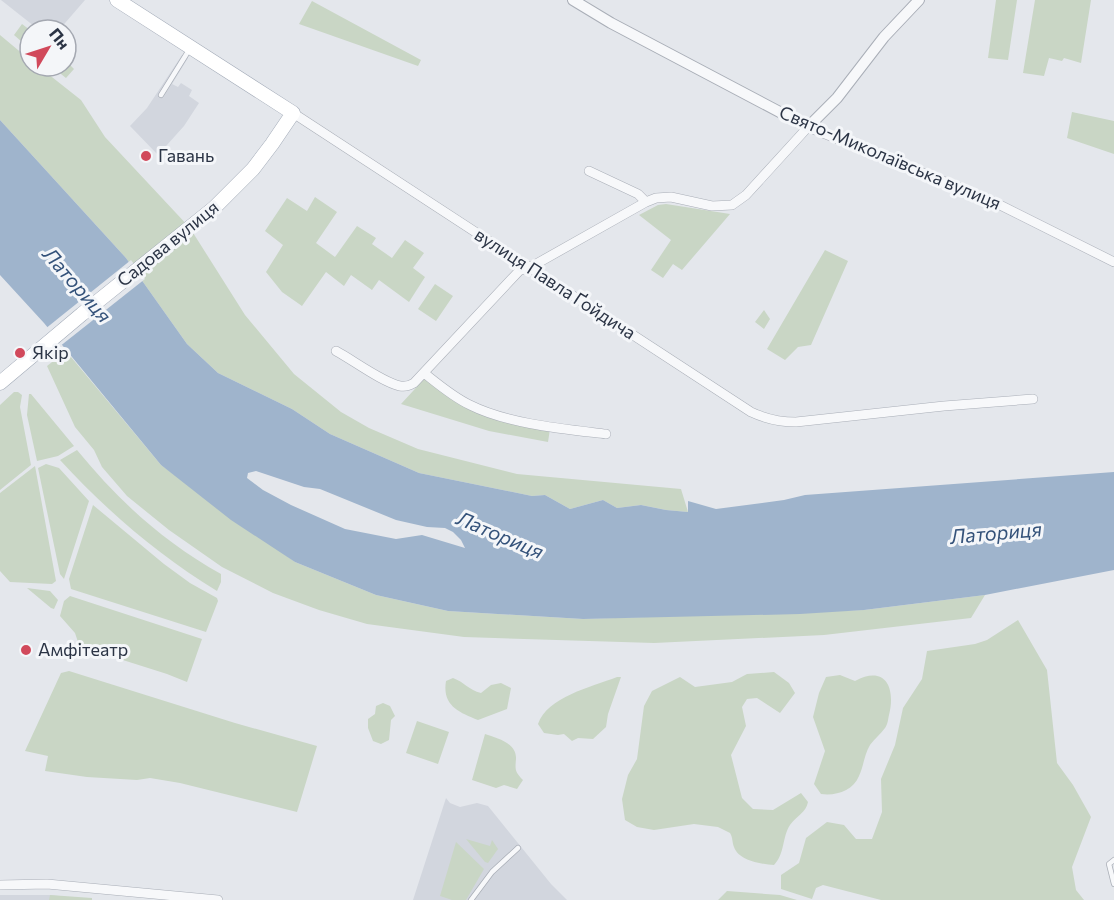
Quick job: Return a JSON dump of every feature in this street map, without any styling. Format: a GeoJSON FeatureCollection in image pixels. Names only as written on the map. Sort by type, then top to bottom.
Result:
{"type":"FeatureCollection","features":[{"type":"Feature","properties":{"kind":"main road","name":"вулиця Павла Ґойдича"},"geometry":{"type":"LineString","coordinates":[[120,1],[292,112]]}},
{"type":"Feature","properties":{"kind":"main road","name":"Садова вулиця"},"geometry":{"type":"LineString","coordinates":[[0,383],[214,208],[253,169],[292,112]]}},
{"type":"Feature","properties":{"kind":"street","name":"Свято-Миколаївська вулиця"},"geometry":{"type":"LineString","coordinates":[[573,0],[611,23],[808,127],[990,200],[1114,262]]}},
{"type":"Feature","properties":{"kind":"street"},"geometry":{"type":"LineString","coordinates":[[336,351],[400,386],[408,386],[424,373],[520,270],[529,268],[656,198],[670,196],[712,206],[732,205],[746,195],[837,98],[884,37],[919,0]]}},
{"type":"Feature","properties":{"kind":"street","name":"вулиця Павла Ґойдича"},"geometry":{"type":"LineString","coordinates":[[292,112],[763,418],[779,422],[796,422],[1033,399]]}},
{"type":"Feature","properties":{"kind":"street"},"geometry":{"type":"LineString","coordinates":[[589,171],[638,194],[646,202]]}},
{"type":"Feature","properties":{"kind":"street"},"geometry":{"type":"LineString","coordinates":[[424,373],[456,398],[487,412],[542,425],[606,434]]}},
{"type":"Feature","properties":{"kind":"street"},"geometry":{"type":"LineString","coordinates":[[0,885],[48,884],[218,900]]}},
{"type":"Feature","properties":{"kind":"lane"},"geometry":{"type":"LineString","coordinates":[[161,95],[191,47]]}},
{"type":"Feature","properties":{"kind":"lane"},"geometry":{"type":"LineString","coordinates":[[471,900],[492,872],[518,848]]}},
{"type":"Feature","properties":{"kind":"lane"},"geometry":{"type":"LineString","coordinates":[[1114,860],[1109,864],[1114,884]]}},
{"type":"Feature","properties":{"kind":"shaded area"},"geometry":{"type":"Polygon","coordinates":[[[1,0],[85,0],[69,18],[24,18],[1,0]]]}},
{"type":"Feature","properties":{"kind":"shaded area"},"geometry":{"type":"Polygon","coordinates":[[[182,55],[188,58],[172,84],[178,87],[181,83],[192,90],[189,96],[199,103],[184,126],[158,155],[130,126],[147,108],[182,55]]]}},
{"type":"Feature","properties":{"kind":"shaded area"},"geometry":{"type":"Polygon","coordinates":[[[446,798],[450,803],[460,807],[477,803],[488,806],[551,884],[567,900],[413,900],[446,798]]]}},
{"type":"Feature","properties":{"kind":"shaded area"},"geometry":{"type":"Polygon","coordinates":[[[0,895],[50,895],[93,900],[0,900],[0,895]]]}},
{"type":"Feature","properties":{"kind":"green space"},"geometry":{"type":"Polygon","coordinates":[[[996,0],[1017,0],[1008,60],[988,58],[996,0]]]}},
{"type":"Feature","properties":{"kind":"green space"},"geometry":{"type":"Polygon","coordinates":[[[1035,0],[1091,0],[1081,63],[1064,58],[1062,61],[1049,58],[1044,76],[1023,73],[1035,0]]]}},
{"type":"Feature","properties":{"kind":"green space"},"geometry":{"type":"Polygon","coordinates":[[[312,1],[421,60],[418,66],[299,24],[312,1]]]}},
{"type":"Feature","properties":{"kind":"green space"},"geometry":{"type":"Polygon","coordinates":[[[0,35],[18,50],[18,78],[53,78],[81,100],[105,137],[190,228],[245,315],[294,374],[341,412],[369,428],[418,449],[517,474],[681,489],[688,512],[641,505],[617,508],[603,500],[570,509],[545,495],[532,496],[419,473],[330,434],[292,409],[218,373],[187,344],[126,258],[0,120],[0,35]]]}},
{"type":"Feature","properties":{"kind":"green space"},"geometry":{"type":"Polygon","coordinates":[[[1072,112],[1114,121],[1114,154],[1067,138],[1072,112]]]}},
{"type":"Feature","properties":{"kind":"green space"},"geometry":{"type":"Polygon","coordinates":[[[315,197],[337,212],[316,243],[335,257],[357,226],[376,238],[372,244],[392,258],[405,240],[424,253],[413,268],[425,277],[409,302],[379,280],[372,290],[351,275],[344,286],[326,272],[302,306],[282,292],[266,272],[283,245],[265,231],[287,198],[307,211],[315,197]]]}},
{"type":"Feature","properties":{"kind":"green space"},"geometry":{"type":"Polygon","coordinates":[[[666,204],[730,214],[682,270],[673,264],[663,278],[651,270],[671,240],[639,215],[658,205],[666,204]]]}},
{"type":"Feature","properties":{"kind":"green space"},"geometry":{"type":"Polygon","coordinates":[[[825,250],[848,261],[811,345],[798,347],[785,360],[767,349],[825,250]]]}},
{"type":"Feature","properties":{"kind":"green space"},"geometry":{"type":"Polygon","coordinates":[[[435,284],[453,296],[436,321],[418,309],[435,284]]]}},
{"type":"Feature","properties":{"kind":"green space"},"geometry":{"type":"Polygon","coordinates":[[[764,310],[770,319],[764,329],[755,322],[764,310]]]}},
{"type":"Feature","properties":{"kind":"green space"},"geometry":{"type":"Polygon","coordinates":[[[66,351],[161,465],[295,562],[376,595],[448,611],[583,619],[864,610],[985,595],[971,618],[824,635],[654,643],[464,637],[367,624],[273,593],[222,567],[169,530],[127,496],[102,467],[94,450],[75,427],[47,366],[66,351]]]}},
{"type":"Feature","properties":{"kind":"green space"},"geometry":{"type":"Polygon","coordinates":[[[425,378],[469,408],[550,429],[548,442],[489,431],[401,404],[425,378]]]}},
{"type":"Feature","properties":{"kind":"green space"},"geometry":{"type":"Polygon","coordinates":[[[14,392],[22,395],[20,407],[31,465],[0,490],[0,405],[14,392]]]}},
{"type":"Feature","properties":{"kind":"green space"},"geometry":{"type":"Polygon","coordinates":[[[29,394],[74,446],[58,456],[37,461],[27,415],[29,394]]]}},
{"type":"Feature","properties":{"kind":"green space"},"geometry":{"type":"Polygon","coordinates":[[[77,450],[125,503],[143,519],[180,548],[221,574],[221,582],[217,591],[174,563],[134,531],[60,460],[77,450]]]}},
{"type":"Feature","properties":{"kind":"green space"},"geometry":{"type":"Polygon","coordinates":[[[46,464],[59,468],[89,501],[64,579],[60,574],[38,468],[46,464]]]}},
{"type":"Feature","properties":{"kind":"green space"},"geometry":{"type":"Polygon","coordinates":[[[35,466],[56,581],[52,584],[10,582],[0,571],[0,493],[35,466]]]}},
{"type":"Feature","properties":{"kind":"green space"},"geometry":{"type":"Polygon","coordinates":[[[93,505],[164,564],[190,583],[217,598],[218,601],[206,632],[71,589],[69,579],[93,505]]]}},
{"type":"Feature","properties":{"kind":"green space"},"geometry":{"type":"Polygon","coordinates":[[[27,588],[50,591],[58,600],[54,609],[51,608],[27,588]]]}},
{"type":"Feature","properties":{"kind":"green space"},"geometry":{"type":"Polygon","coordinates":[[[70,596],[202,639],[187,682],[79,645],[75,633],[60,616],[64,601],[70,596]]]}},
{"type":"Feature","properties":{"kind":"green space"},"geometry":{"type":"Polygon","coordinates":[[[1018,620],[1047,670],[1057,763],[1073,785],[1091,817],[1072,867],[1076,890],[1084,900],[881,900],[823,885],[816,888],[812,899],[781,889],[781,875],[799,863],[806,838],[827,822],[844,825],[856,839],[872,839],[882,812],[881,779],[895,745],[903,708],[922,679],[927,651],[987,640],[1018,620]]]}},
{"type":"Feature","properties":{"kind":"green space"},"geometry":{"type":"Polygon","coordinates":[[[69,671],[317,746],[297,812],[180,783],[150,778],[137,780],[87,777],[45,771],[48,756],[25,751],[61,673],[69,671]]]}},
{"type":"Feature","properties":{"kind":"green space"},"geometry":{"type":"Polygon","coordinates":[[[774,672],[789,683],[795,693],[780,713],[757,698],[747,699],[742,707],[746,726],[731,755],[742,798],[753,809],[773,810],[801,793],[808,802],[805,809],[790,825],[778,861],[774,865],[745,859],[734,847],[730,833],[718,827],[694,824],[654,830],[637,827],[625,820],[622,799],[628,775],[637,759],[644,706],[652,691],[680,677],[695,687],[732,682],[747,674],[774,672]]]}},
{"type":"Feature","properties":{"kind":"green space"},"geometry":{"type":"Polygon","coordinates":[[[840,675],[855,681],[865,677],[881,677],[889,688],[891,705],[887,725],[870,745],[861,772],[853,785],[843,791],[821,794],[814,784],[825,751],[813,717],[826,677],[840,675]]]}},
{"type":"Feature","properties":{"kind":"green space"},"geometry":{"type":"Polygon","coordinates":[[[621,677],[608,714],[606,727],[593,739],[578,738],[572,741],[564,734],[544,733],[538,724],[550,707],[571,694],[621,677]]]}},
{"type":"Feature","properties":{"kind":"green space"},"geometry":{"type":"Polygon","coordinates":[[[453,678],[481,693],[491,685],[501,683],[511,688],[507,709],[478,720],[464,714],[449,702],[446,696],[446,681],[453,678]]]}},
{"type":"Feature","properties":{"kind":"green space"},"geometry":{"type":"Polygon","coordinates":[[[383,703],[390,706],[395,716],[391,720],[389,740],[381,744],[373,741],[368,728],[368,719],[375,714],[376,706],[383,703]]]}},
{"type":"Feature","properties":{"kind":"green space"},"geometry":{"type":"Polygon","coordinates":[[[417,721],[449,732],[438,764],[406,753],[417,721]]]}},
{"type":"Feature","properties":{"kind":"green space"},"geometry":{"type":"Polygon","coordinates":[[[485,734],[505,742],[513,749],[516,771],[523,780],[517,789],[504,785],[496,788],[472,780],[485,734]]]}},
{"type":"Feature","properties":{"kind":"green space"},"geometry":{"type":"Polygon","coordinates":[[[466,839],[490,846],[492,840],[498,849],[488,863],[466,839]]]}},
{"type":"Feature","properties":{"kind":"green space"},"geometry":{"type":"Polygon","coordinates":[[[456,842],[484,869],[466,900],[452,900],[440,896],[456,842]]]}},
{"type":"Feature","properties":{"kind":"green space"},"geometry":{"type":"Polygon","coordinates":[[[727,891],[780,895],[797,900],[718,900],[727,891]]]}},
{"type":"Feature","properties":{"kind":"green space"},"geometry":{"type":"Polygon","coordinates":[[[50,895],[92,898],[92,900],[49,900],[50,895]]]}},
{"type":"Feature","properties":{"kind":"water","name":"Латориця"},"geometry":{"type":"Polygon","coordinates":[[[0,120],[126,258],[187,344],[218,373],[292,409],[330,434],[419,473],[532,496],[545,495],[570,509],[603,500],[617,508],[641,505],[688,512],[688,501],[716,509],[805,495],[1114,472],[1114,570],[985,595],[864,610],[800,614],[583,619],[448,611],[376,595],[295,562],[231,520],[161,465],[44,323],[0,275],[0,120]],[[256,471],[248,473],[247,478],[263,490],[345,529],[396,539],[422,535],[465,548],[453,532],[445,528],[427,527],[396,520],[320,489],[304,487],[256,471]]]}},
{"type":"Feature","properties":{"kind":"pier"},"geometry":{"type":"Polygon","coordinates":[[[131,260],[145,279],[59,347],[45,329],[131,260]]]}},
{"type":"Feature","properties":{"kind":"place","name":"Гавань"},"geometry":{"type":"Point","coordinates":[146,156]}},
{"type":"Feature","properties":{"kind":"place","name":"Якір"},"geometry":{"type":"Point","coordinates":[20,353]}},
{"type":"Feature","properties":{"kind":"place","name":"Амфітеатр"},"geometry":{"type":"Point","coordinates":[26,650]}}]}
